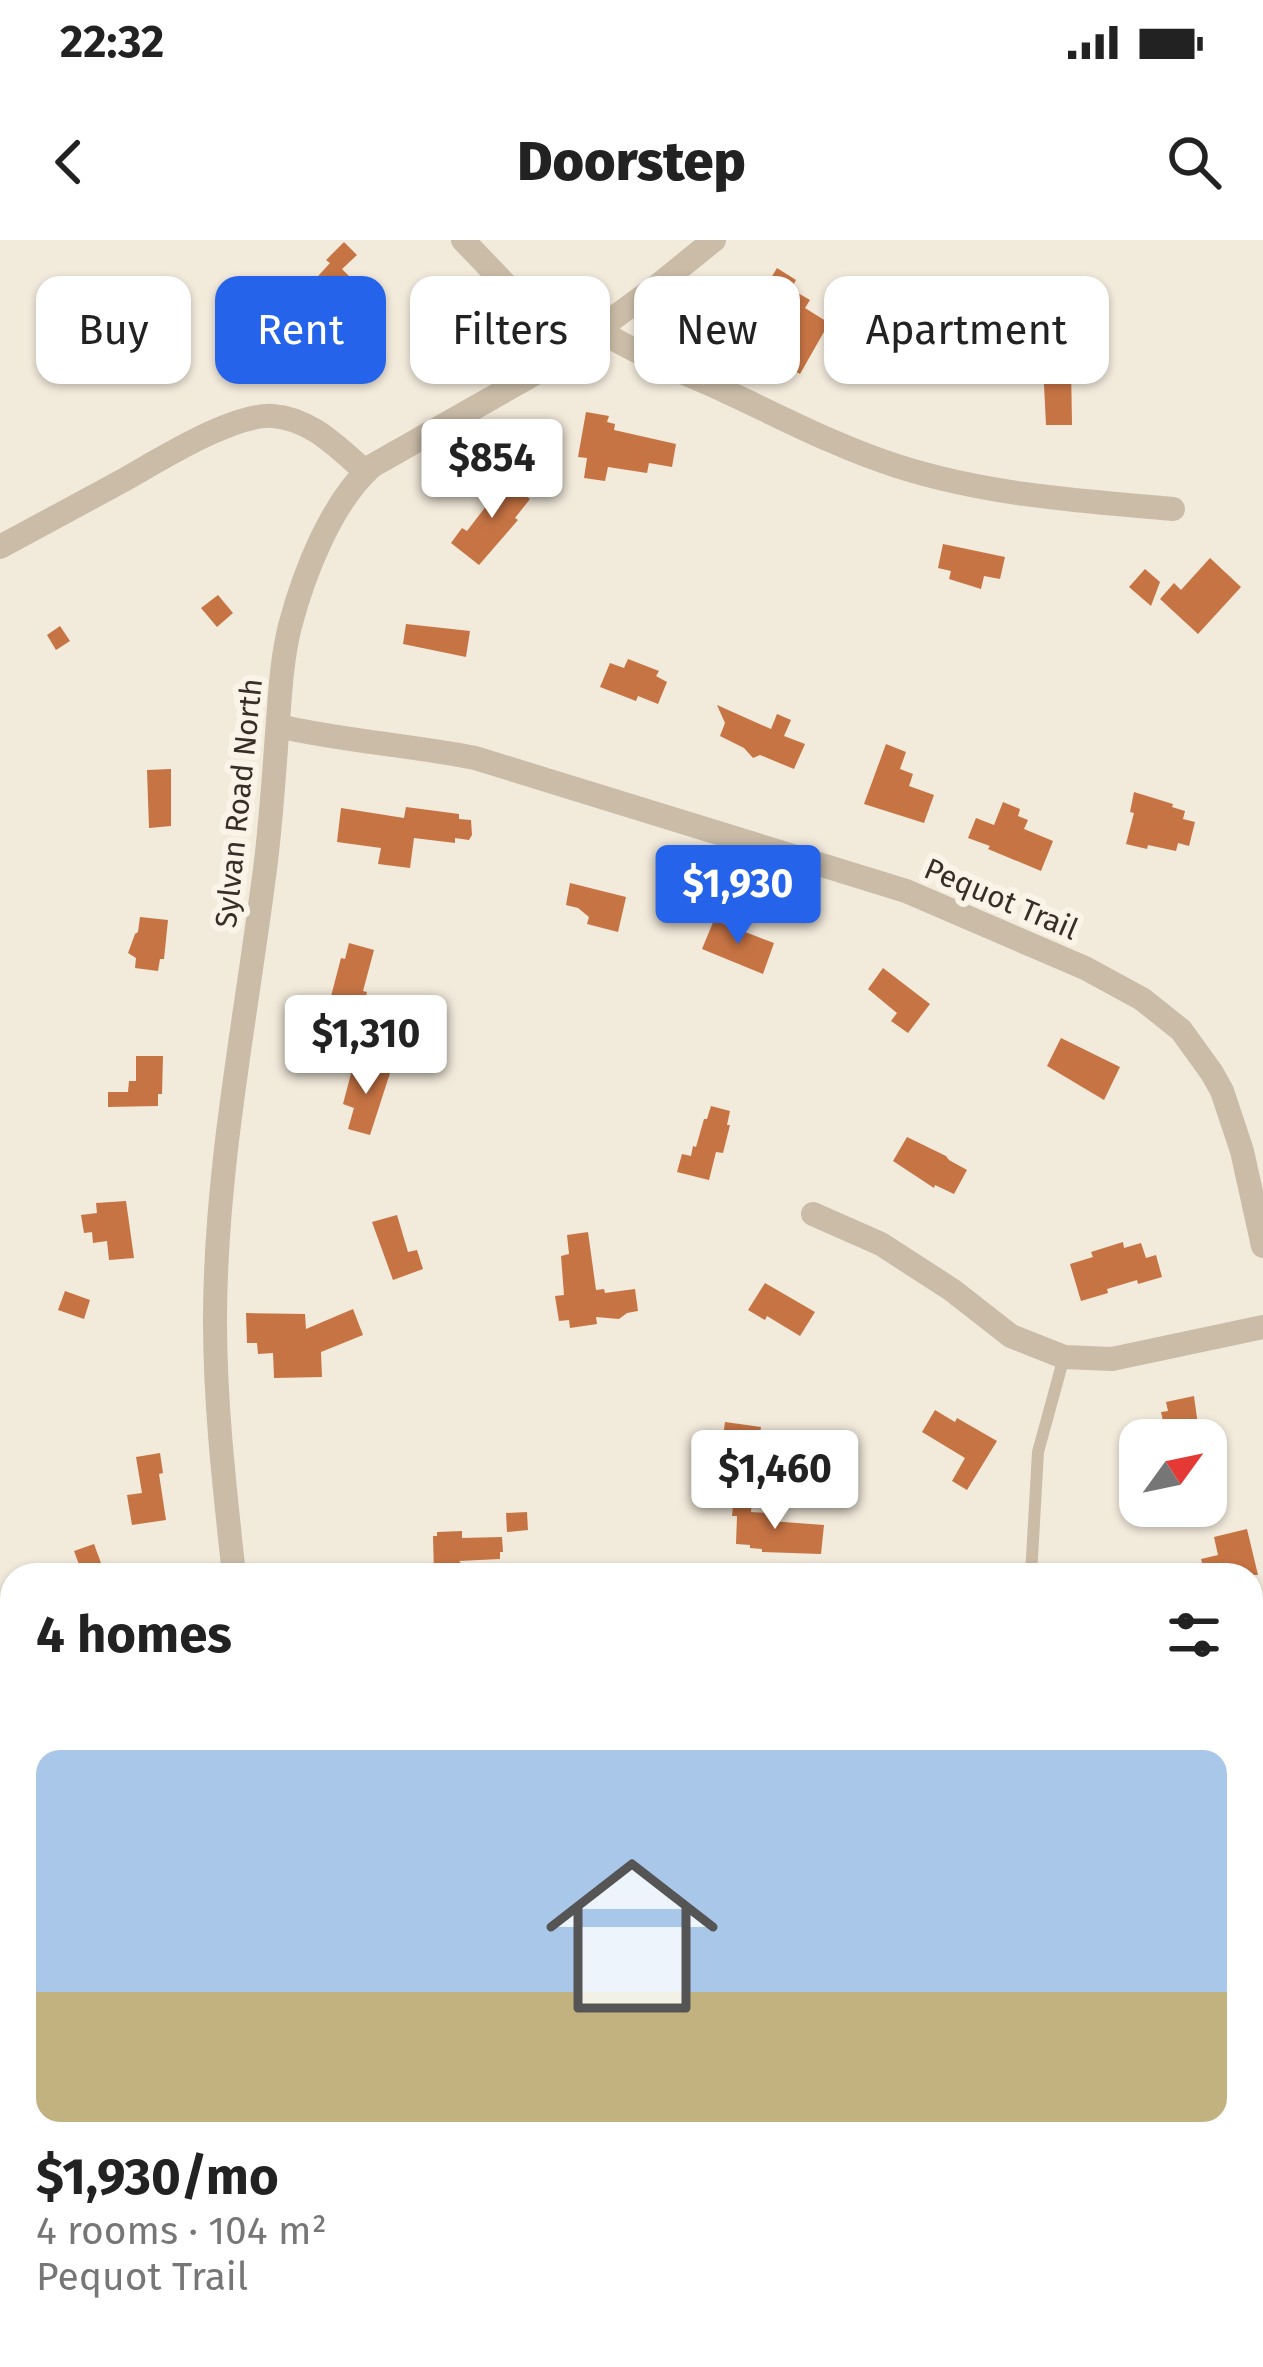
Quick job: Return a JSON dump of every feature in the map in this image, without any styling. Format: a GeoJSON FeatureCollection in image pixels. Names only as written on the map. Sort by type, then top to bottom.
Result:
{"type":"FeatureCollection","features":[{"type":"Feature","properties":{"kind":"street"},"geometry":{"type":"LineString","coordinates":[[463,240],[497,276]]}},
{"type":"Feature","properties":{"kind":"street","name":"Sylvan Road North"},"geometry":{"type":"LineString","coordinates":[[610,321],[714,240]]}},
{"type":"Feature","properties":{"kind":"street"},"geometry":{"type":"LineString","coordinates":[[610,336],[898,466],[1029,496],[1173,509]]}},
{"type":"Feature","properties":{"kind":"street","name":"Sylvan Road North"},"geometry":{"type":"LineString","coordinates":[[233,1563],[217,1391],[216,1280],[222,1192],[266,858],[283,661],[297,606],[337,510],[366,472],[398,449],[518,384]]}},
{"type":"Feature","properties":{"kind":"street"},"geometry":{"type":"LineString","coordinates":[[0,548],[162,459],[254,417],[277,417],[311,427],[366,472]]}},
{"type":"Feature","properties":{"kind":"street","name":"Pequot Trail"},"geometry":{"type":"LineString","coordinates":[[278,726],[475,758],[820,862],[924,898],[1125,988],[1181,1030],[1212,1073],[1235,1124],[1263,1246]]}},
{"type":"Feature","properties":{"kind":"street"},"geometry":{"type":"LineString","coordinates":[[813,1214],[881,1244],[1011,1336],[1064,1357],[1112,1359],[1263,1327]]}},
{"type":"Feature","properties":{"kind":"lane"},"geometry":{"type":"LineString","coordinates":[[1032,1563],[1038,1452],[1064,1357]]}},
{"type":"Feature","properties":{"kind":"building"},"geometry":{"type":"Polygon","coordinates":[[[344,242],[357,255],[342,269],[349,276],[318,276],[330,263],[326,260],[344,242]]]}},
{"type":"Feature","properties":{"kind":"building"},"geometry":{"type":"Polygon","coordinates":[[[800,294],[810,300],[805,308],[824,320],[824,332],[800,374],[800,294]]]}},
{"type":"Feature","properties":{"kind":"building"},"geometry":{"type":"Polygon","coordinates":[[[1044,384],[1071,384],[1072,425],[1046,425],[1044,384]]]}},
{"type":"Feature","properties":{"kind":"building"},"geometry":{"type":"Polygon","coordinates":[[[586,412],[609,416],[607,422],[615,424],[614,430],[676,444],[672,467],[649,463],[647,473],[608,467],[605,481],[584,478],[587,458],[578,457],[586,412]]]}},
{"type":"Feature","properties":{"kind":"building"},"geometry":{"type":"Polygon","coordinates":[[[499,476],[530,499],[479,565],[451,543],[490,501],[484,496],[499,476]]]}},
{"type":"Feature","properties":{"kind":"building"},"geometry":{"type":"Polygon","coordinates":[[[943,544],[1005,557],[1000,579],[984,576],[981,589],[949,579],[951,571],[938,568],[943,544]]]}},
{"type":"Feature","properties":{"kind":"building"},"geometry":{"type":"Polygon","coordinates":[[[1210,558],[1241,587],[1198,634],[1160,599],[1174,583],[1181,590],[1210,558]]]}},
{"type":"Feature","properties":{"kind":"building"},"geometry":{"type":"Polygon","coordinates":[[[1145,569],[1160,582],[1151,606],[1129,587],[1145,569]]]}},
{"type":"Feature","properties":{"kind":"building"},"geometry":{"type":"Polygon","coordinates":[[[218,595],[233,613],[217,627],[201,608],[218,595]]]}},
{"type":"Feature","properties":{"kind":"building"},"geometry":{"type":"Polygon","coordinates":[[[406,624],[470,631],[466,657],[403,644],[406,624]]]}},
{"type":"Feature","properties":{"kind":"building"},"geometry":{"type":"Polygon","coordinates":[[[60,626],[70,641],[56,650],[47,635],[60,626]]]}},
{"type":"Feature","properties":{"kind":"building"},"geometry":{"type":"Polygon","coordinates":[[[628,659],[659,671],[656,676],[667,682],[658,704],[600,687],[610,663],[624,668],[628,659]]]}},
{"type":"Feature","properties":{"kind":"building"},"geometry":{"type":"Polygon","coordinates":[[[717,705],[771,729],[777,714],[791,720],[784,736],[805,744],[794,769],[760,755],[753,758],[720,736],[725,723],[717,705]]]}},
{"type":"Feature","properties":{"kind":"building"},"geometry":{"type":"Polygon","coordinates":[[[886,744],[906,752],[900,769],[913,774],[909,786],[934,795],[924,823],[864,804],[886,744]]]}},
{"type":"Feature","properties":{"kind":"building"},"geometry":{"type":"Polygon","coordinates":[[[171,769],[171,826],[149,828],[147,770],[171,769]]]}},
{"type":"Feature","properties":{"kind":"building"},"geometry":{"type":"Polygon","coordinates":[[[1134,792],[1185,811],[1183,819],[1195,822],[1189,846],[1178,843],[1176,851],[1126,844],[1134,792]]]}},
{"type":"Feature","properties":{"kind":"building"},"geometry":{"type":"Polygon","coordinates":[[[1003,802],[1020,809],[1018,816],[1028,820],[1024,829],[1053,841],[1041,871],[968,838],[976,818],[994,825],[1003,802]]]}},
{"type":"Feature","properties":{"kind":"building"},"geometry":{"type":"Polygon","coordinates":[[[406,807],[459,814],[459,819],[471,820],[472,835],[469,840],[455,838],[455,843],[414,838],[410,868],[378,864],[381,848],[337,842],[341,808],[404,818],[406,807]]]}},
{"type":"Feature","properties":{"kind":"building"},"geometry":{"type":"Polygon","coordinates":[[[570,883],[626,897],[618,932],[587,924],[589,917],[566,905],[570,883]]]}},
{"type":"Feature","properties":{"kind":"building"},"geometry":{"type":"Polygon","coordinates":[[[140,917],[168,920],[158,971],[135,968],[136,958],[128,953],[140,917]]]}},
{"type":"Feature","properties":{"kind":"building"},"geometry":{"type":"Polygon","coordinates":[[[714,920],[774,943],[763,974],[702,949],[714,920]]]}},
{"type":"Feature","properties":{"kind":"building"},"geometry":{"type":"Polygon","coordinates":[[[349,943],[374,950],[362,1013],[329,1004],[349,943]]]}},
{"type":"Feature","properties":{"kind":"building"},"geometry":{"type":"Polygon","coordinates":[[[883,968],[930,1004],[908,1033],[891,1021],[897,1013],[868,989],[883,968]]]}},
{"type":"Feature","properties":{"kind":"building"},"geometry":{"type":"Polygon","coordinates":[[[1061,1038],[1120,1067],[1104,1100],[1047,1066],[1061,1038]]]}},
{"type":"Feature","properties":{"kind":"building"},"geometry":{"type":"Polygon","coordinates":[[[136,1056],[163,1056],[158,1106],[108,1107],[108,1092],[128,1092],[129,1081],[136,1081],[136,1056]]]}},
{"type":"Feature","properties":{"kind":"building"},"geometry":{"type":"Polygon","coordinates":[[[366,1063],[391,1070],[370,1135],[348,1129],[354,1108],[343,1104],[352,1070],[363,1073],[366,1063]]]}},
{"type":"Feature","properties":{"kind":"building"},"geometry":{"type":"Polygon","coordinates":[[[711,1106],[730,1111],[723,1153],[716,1152],[709,1180],[677,1172],[682,1154],[691,1156],[696,1147],[711,1106]]]}},
{"type":"Feature","properties":{"kind":"building"},"geometry":{"type":"Polygon","coordinates":[[[907,1137],[967,1170],[954,1194],[934,1188],[893,1161],[907,1137]]]}},
{"type":"Feature","properties":{"kind":"building"},"geometry":{"type":"Polygon","coordinates":[[[126,1201],[134,1258],[109,1260],[107,1241],[93,1243],[92,1232],[84,1233],[81,1215],[97,1213],[96,1203],[126,1201]]]}},
{"type":"Feature","properties":{"kind":"building"},"geometry":{"type":"Polygon","coordinates":[[[397,1215],[408,1252],[417,1250],[423,1269],[393,1280],[372,1222],[397,1215]]]}},
{"type":"Feature","properties":{"kind":"building"},"geometry":{"type":"Polygon","coordinates":[[[588,1232],[596,1290],[635,1289],[638,1311],[619,1319],[596,1317],[597,1324],[570,1328],[569,1320],[559,1321],[555,1296],[564,1295],[561,1256],[569,1254],[567,1235],[588,1232]]]}},
{"type":"Feature","properties":{"kind":"building"},"geometry":{"type":"Polygon","coordinates":[[[1123,1242],[1124,1248],[1141,1243],[1146,1258],[1156,1255],[1162,1277],[1138,1284],[1137,1280],[1081,1301],[1070,1264],[1123,1242]]]}},
{"type":"Feature","properties":{"kind":"building"},"geometry":{"type":"Polygon","coordinates":[[[765,1283],[815,1312],[800,1336],[748,1310],[765,1283]]]}},
{"type":"Feature","properties":{"kind":"building"},"geometry":{"type":"Polygon","coordinates":[[[65,1291],[90,1300],[84,1319],[58,1310],[65,1291]]]}},
{"type":"Feature","properties":{"kind":"building"},"geometry":{"type":"Polygon","coordinates":[[[353,1309],[363,1335],[321,1352],[322,1377],[274,1378],[273,1353],[258,1354],[257,1343],[247,1343],[246,1313],[305,1314],[306,1329],[353,1309]]]}},
{"type":"Feature","properties":{"kind":"building"},"geometry":{"type":"Polygon","coordinates":[[[1194,1396],[1197,1419],[1163,1419],[1161,1412],[1168,1411],[1166,1402],[1194,1396]]]}},
{"type":"Feature","properties":{"kind":"building"},"geometry":{"type":"Polygon","coordinates":[[[935,1410],[997,1441],[967,1490],[952,1481],[965,1458],[922,1432],[935,1410]]]}},
{"type":"Feature","properties":{"kind":"building"},"geometry":{"type":"Polygon","coordinates":[[[725,1422],[761,1427],[756,1457],[721,1452],[725,1422]]]}},
{"type":"Feature","properties":{"kind":"building"},"geometry":{"type":"Polygon","coordinates":[[[160,1453],[166,1520],[132,1525],[127,1495],[142,1493],[136,1457],[160,1453]]]}},
{"type":"Feature","properties":{"kind":"building"},"geometry":{"type":"Polygon","coordinates":[[[734,1497],[752,1499],[751,1512],[770,1513],[770,1521],[824,1525],[821,1554],[762,1552],[736,1544],[734,1497]]]}},
{"type":"Feature","properties":{"kind":"building"},"geometry":{"type":"Polygon","coordinates":[[[527,1512],[528,1530],[507,1532],[506,1513],[527,1512]]]}},
{"type":"Feature","properties":{"kind":"building"},"geometry":{"type":"Polygon","coordinates":[[[1247,1529],[1255,1563],[1202,1563],[1201,1559],[1218,1555],[1214,1537],[1247,1529]]]}},
{"type":"Feature","properties":{"kind":"building"},"geometry":{"type":"Polygon","coordinates":[[[462,1531],[462,1538],[502,1537],[503,1552],[500,1559],[434,1563],[437,1532],[462,1531]]]}},
{"type":"Feature","properties":{"kind":"building"},"geometry":{"type":"Polygon","coordinates":[[[94,1544],[101,1563],[78,1563],[74,1551],[94,1544]]]}}]}
